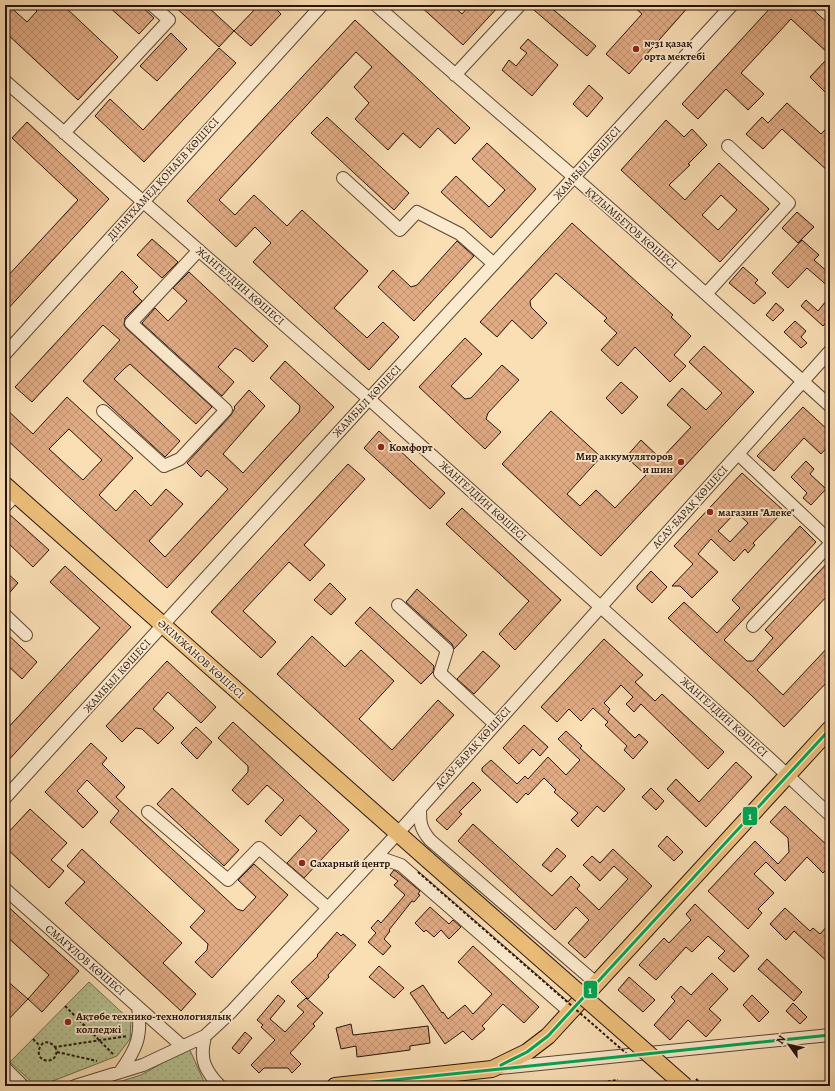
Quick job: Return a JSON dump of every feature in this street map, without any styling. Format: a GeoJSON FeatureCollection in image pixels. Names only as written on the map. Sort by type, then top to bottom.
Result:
{"type":"FeatureCollection","features":[{"type":"Feature","properties":{"kind":"main road","name":"ӘКІМЖАНОВ КӨШЕСІ"},"geometry":{"type":"LineString","coordinates":[[9,495],[163,625],[398,833],[423,866],[685,1086]]}},
{"type":"Feature","properties":{"kind":"main road"},"geometry":{"type":"LineString","coordinates":[[335,1086],[492,1069],[527,1052],[548,1036],[830,729]]}},
{"type":"Feature","properties":{"kind":"street"},"geometry":{"type":"LineString","coordinates":[[64,133],[169,20],[152,5]]}},
{"type":"Feature","properties":{"kind":"street","name":"ДІНМҰХАМЕД ҚОНАЕВ КӨШЕСІ"},"geometry":{"type":"LineString","coordinates":[[5,354],[142,201],[322,5]]}},
{"type":"Feature","properties":{"kind":"street","name":"ҚҰЛЫМБЕТОВ КӨШЕСІ"},"geometry":{"type":"LineString","coordinates":[[376,5],[574,177],[830,406]]}},
{"type":"Feature","properties":{"kind":"street"},"geometry":{"type":"LineString","coordinates":[[455,75],[520,5]]}},
{"type":"Feature","properties":{"kind":"street","name":"ЖАМБЫЛ КӨШЕСІ"},"geometry":{"type":"LineString","coordinates":[[5,798],[369,399],[732,5]]}},
{"type":"Feature","properties":{"kind":"street","name":"ЖАНГЕЛДИН КӨШЕСІ"},"geometry":{"type":"LineString","coordinates":[[5,80],[369,399],[788,775],[830,815]]}},
{"type":"Feature","properties":{"kind":"street"},"geometry":{"type":"LineString","coordinates":[[706,294],[789,203],[728,146]]}},
{"type":"Feature","properties":{"kind":"street"},"geometry":{"type":"LineString","coordinates":[[343,178],[400,230],[417,212],[460,234],[494,264]]}},
{"type":"Feature","properties":{"kind":"street"},"geometry":{"type":"LineString","coordinates":[[103,411],[164,466],[180,459],[226,410],[131,323],[200,250]]}},
{"type":"Feature","properties":{"kind":"street","name":"АСАУ-БАРАҚ КӨШЕСІ"},"geometry":{"type":"LineString","coordinates":[[75,1086],[143,1065],[205,1036],[231,1012],[398,833],[830,351]]}},
{"type":"Feature","properties":{"kind":"street"},"geometry":{"type":"LineString","coordinates":[[738,454],[830,543],[753,626]]}},
{"type":"Feature","properties":{"kind":"street"},"geometry":{"type":"LineString","coordinates":[[398,605],[447,650],[440,673],[495,724]]}},
{"type":"Feature","properties":{"kind":"street"},"geometry":{"type":"LineString","coordinates":[[5,615],[26,635]]}},
{"type":"Feature","properties":{"kind":"street"},"geometry":{"type":"LineString","coordinates":[[420,808],[420,821],[423,832],[430,840],[596,983]]}},
{"type":"Feature","properties":{"kind":"street"},"geometry":{"type":"LineString","coordinates":[[148,812],[228,880],[259,848],[328,908]]}},
{"type":"Feature","properties":{"kind":"street"},"geometry":{"type":"LineString","coordinates":[[373,860],[384,859],[401,865],[570,1012]]}},
{"type":"Feature","properties":{"kind":"street","name":"СМАҒҰЛОВ КӨШЕСІ"},"geometry":{"type":"LineString","coordinates":[[5,889],[182,1046]]}},
{"type":"Feature","properties":{"kind":"street"},"geometry":{"type":"LineString","coordinates":[[120,1072],[136,1047],[140,1024],[138,1007]]}},
{"type":"Feature","properties":{"kind":"street"},"geometry":{"type":"LineString","coordinates":[[492,1069],[830,1035]]}},
{"type":"Feature","properties":{"kind":"street"},"geometry":{"type":"LineString","coordinates":[[205,1036],[202,1055],[205,1066],[220,1086]]}},
{"type":"Feature","properties":{"kind":"street"},"geometry":{"type":"LineString","coordinates":[[5,1068],[23,1086]]}},
{"type":"Feature","properties":{"kind":"path"},"geometry":{"type":"LineString","coordinates":[[423,866],[629,1055]]}},
{"type":"Feature","properties":{"kind":"path"},"geometry":{"type":"LineString","coordinates":[[65,1006],[114,1055]]}},
{"type":"Feature","properties":{"kind":"path"},"geometry":{"type":"LineString","coordinates":[[55,1047],[139,1034]]}},
{"type":"Feature","properties":{"kind":"path"},"geometry":{"type":"LineString","coordinates":[[33,1039],[40,1046]]}},
{"type":"Feature","properties":{"kind":"path"},"geometry":{"type":"LineString","coordinates":[[48,1042],[55,1047],[57,1052],[52,1060],[43,1060],[40,1058],[38,1052],[40,1046],[48,1042]]}},
{"type":"Feature","properties":{"kind":"path"},"geometry":{"type":"LineString","coordinates":[[57,1052],[97,1061]]}},
{"type":"Feature","properties":{"kind":"path"},"geometry":{"type":"LineString","coordinates":[[573,1086],[618,1080]]}},
{"type":"Feature","properties":{"kind":"green space","name":"Ақтөбе технико-технологиялық колледжі"},"geometry":{"type":"Polygon","coordinates":[[[89,982],[131,1021],[130,1039],[117,1056],[40,1086],[36,1086],[10,1062],[89,982]]]}},
{"type":"Feature","properties":{"kind":"green space"},"geometry":{"type":"Polygon","coordinates":[[[189,1048],[206,1086],[106,1086],[141,1075],[189,1048]]]}},
{"type":"Feature","properties":{"kind":"building"},"geometry":{"type":"Polygon","coordinates":[[[5,5],[8,5],[27,22],[37,11],[31,5],[63,5],[118,57],[78,100],[5,32],[5,5]]]}},
{"type":"Feature","properties":{"kind":"building"},"geometry":{"type":"Polygon","coordinates":[[[107,5],[140,5],[154,18],[139,34],[107,5]]]}},
{"type":"Feature","properties":{"kind":"building"},"geometry":{"type":"Polygon","coordinates":[[[173,5],[206,5],[234,31],[219,47],[173,5]]]}},
{"type":"Feature","properties":{"kind":"building"},"geometry":{"type":"Polygon","coordinates":[[[259,5],[272,5],[281,14],[251,46],[234,31],[259,5]]]}},
{"type":"Feature","properties":{"kind":"building"},"geometry":{"type":"Polygon","coordinates":[[[419,5],[452,5],[462,14],[470,5],[500,5],[463,45],[419,5]]]}},
{"type":"Feature","properties":{"kind":"building"},"geometry":{"type":"Polygon","coordinates":[[[539,5],[548,5],[596,46],[587,56],[534,10],[539,5]]]}},
{"type":"Feature","properties":{"kind":"building"},"geometry":{"type":"Polygon","coordinates":[[[632,5],[690,5],[629,74],[606,54],[642,14],[632,5]]]}},
{"type":"Feature","properties":{"kind":"building"},"geometry":{"type":"Polygon","coordinates":[[[773,5],[808,5],[830,25],[830,55],[791,19],[741,73],[764,94],[748,110],[726,89],[698,119],[682,104],[773,5]]]}},
{"type":"Feature","properties":{"kind":"building"},"geometry":{"type":"Polygon","coordinates":[[[355,20],[470,128],[455,144],[438,128],[420,148],[403,133],[388,150],[355,119],[369,103],[354,87],[372,67],[356,52],[219,200],[235,215],[254,195],[287,226],[302,210],[368,271],[334,308],[367,338],[383,322],[399,337],[369,370],[253,262],[271,243],[255,227],[236,247],[187,201],[355,20]]]}},
{"type":"Feature","properties":{"kind":"building"},"geometry":{"type":"Polygon","coordinates":[[[171,33],[187,49],[157,81],[140,66],[171,33]]]}},
{"type":"Feature","properties":{"kind":"building"},"geometry":{"type":"Polygon","coordinates":[[[528,39],[558,65],[532,96],[502,70],[509,60],[516,66],[527,53],[520,48],[528,39]]]}},
{"type":"Feature","properties":{"kind":"building"},"geometry":{"type":"Polygon","coordinates":[[[219,48],[236,63],[144,162],[95,116],[110,99],[143,130],[219,48]]]}},
{"type":"Feature","properties":{"kind":"building"},"geometry":{"type":"Polygon","coordinates":[[[825,61],[830,66],[830,89],[826,93],[810,77],[825,61]]]}},
{"type":"Feature","properties":{"kind":"building"},"geometry":{"type":"Polygon","coordinates":[[[589,85],[603,98],[587,117],[573,104],[589,85]]]}},
{"type":"Feature","properties":{"kind":"building"},"geometry":{"type":"Polygon","coordinates":[[[787,103],[821,134],[830,125],[830,173],[782,129],[763,149],[746,134],[762,117],[768,123],[787,103]]]}},
{"type":"Feature","properties":{"kind":"building"},"geometry":{"type":"Polygon","coordinates":[[[327,117],[409,193],[394,210],[311,133],[327,117]]]}},
{"type":"Feature","properties":{"kind":"building"},"geometry":{"type":"Polygon","coordinates":[[[666,120],[684,137],[692,129],[707,145],[688,164],[690,165],[669,185],[685,200],[719,163],[769,209],[720,262],[621,170],[666,120]],[[721,195],[702,215],[718,230],[737,210],[721,195]]]}},
{"type":"Feature","properties":{"kind":"building"},"geometry":{"type":"Polygon","coordinates":[[[27,122],[109,199],[5,312],[5,279],[78,200],[12,138],[27,122]]]}},
{"type":"Feature","properties":{"kind":"building"},"geometry":{"type":"Polygon","coordinates":[[[487,143],[536,189],[491,238],[441,192],[456,176],[489,207],[495,201],[505,190],[472,159],[487,143]]]}},
{"type":"Feature","properties":{"kind":"building"},"geometry":{"type":"Polygon","coordinates":[[[797,212],[814,227],[798,243],[782,228],[797,212]]]}},
{"type":"Feature","properties":{"kind":"building"},"geometry":{"type":"Polygon","coordinates":[[[572,223],[673,315],[671,317],[691,336],[674,355],[686,366],[670,382],[635,347],[618,366],[601,350],[617,333],[604,321],[607,318],[556,273],[530,301],[531,307],[547,323],[532,339],[512,320],[497,337],[480,322],[572,223]]]}},
{"type":"Feature","properties":{"kind":"building"},"geometry":{"type":"Polygon","coordinates":[[[152,239],[178,262],[162,278],[137,255],[152,239]]]}},
{"type":"Feature","properties":{"kind":"building"},"geometry":{"type":"Polygon","coordinates":[[[802,240],[819,255],[814,260],[830,274],[830,288],[807,268],[788,288],[772,273],[802,240]]]}},
{"type":"Feature","properties":{"kind":"building"},"geometry":{"type":"Polygon","coordinates":[[[457,241],[474,256],[414,321],[378,287],[393,270],[411,287],[417,285],[457,241]]]}},
{"type":"Feature","properties":{"kind":"building"},"geometry":{"type":"Polygon","coordinates":[[[743,267],[758,280],[755,283],[766,293],[754,304],[729,283],[743,267]]]}},
{"type":"Feature","properties":{"kind":"building"},"geometry":{"type":"Polygon","coordinates":[[[122,271],[138,287],[133,292],[142,301],[125,318],[124,325],[212,407],[196,424],[130,364],[114,379],[180,441],[165,457],[83,381],[120,340],[103,325],[32,402],[15,387],[122,271]]]}},
{"type":"Feature","properties":{"kind":"building"},"geometry":{"type":"Polygon","coordinates":[[[189,272],[268,346],[253,362],[241,351],[235,348],[218,367],[234,382],[222,396],[142,323],[155,308],[168,321],[187,301],[173,288],[189,272]]]}},
{"type":"Feature","properties":{"kind":"building"},"geometry":{"type":"Polygon","coordinates":[[[830,296],[830,318],[823,326],[801,306],[806,300],[818,311],[830,296]]]}},
{"type":"Feature","properties":{"kind":"building"},"geometry":{"type":"Polygon","coordinates":[[[776,303],[784,310],[773,321],[766,315],[776,303]]]}},
{"type":"Feature","properties":{"kind":"building"},"geometry":{"type":"Polygon","coordinates":[[[795,321],[806,331],[801,337],[807,343],[801,348],[784,332],[795,321]]]}},
{"type":"Feature","properties":{"kind":"building"},"geometry":{"type":"Polygon","coordinates":[[[465,338],[482,354],[451,386],[465,399],[471,398],[502,365],[519,380],[488,413],[486,419],[501,432],[485,449],[419,387],[465,338]]]}},
{"type":"Feature","properties":{"kind":"building"},"geometry":{"type":"Polygon","coordinates":[[[704,346],[754,392],[601,556],[502,464],[551,411],[601,457],[567,494],[580,506],[596,490],[615,508],[646,475],[626,457],[641,440],[661,459],[691,427],[667,405],[682,388],[706,410],[722,393],[689,362],[704,346]]]}},
{"type":"Feature","properties":{"kind":"building"},"geometry":{"type":"Polygon","coordinates":[[[285,361],[334,407],[167,588],[5,438],[5,408],[33,434],[67,397],[133,458],[99,495],[116,511],[135,490],[151,506],[166,489],[183,504],[149,541],[165,557],[228,489],[207,470],[201,477],[187,463],[231,415],[235,408],[234,407],[249,390],[265,406],[223,454],[243,473],[299,412],[300,406],[270,378],[285,361]],[[69,429],[49,449],[83,480],[102,460],[69,429]]]}},
{"type":"Feature","properties":{"kind":"building"},"geometry":{"type":"Polygon","coordinates":[[[621,382],[638,397],[622,414],[606,398],[621,382]]]}},
{"type":"Feature","properties":{"kind":"building"},"geometry":{"type":"Polygon","coordinates":[[[803,407],[830,432],[830,444],[821,454],[804,438],[774,471],[757,456],[803,407]]]}},
{"type":"Feature","properties":{"kind":"building"},"geometry":{"type":"Polygon","coordinates":[[[379,431],[445,493],[430,509],[364,448],[379,431]]]}},
{"type":"Feature","properties":{"kind":"building"},"geometry":{"type":"Polygon","coordinates":[[[806,461],[814,469],[810,474],[826,489],[811,505],[803,498],[807,493],[791,477],[806,461]]]}},
{"type":"Feature","properties":{"kind":"building"},"geometry":{"type":"Polygon","coordinates":[[[348,464],[365,479],[304,545],[325,565],[310,581],[289,562],[243,611],[276,642],[261,658],[211,612],[348,464]]]}},
{"type":"Feature","properties":{"kind":"building"},"geometry":{"type":"Polygon","coordinates":[[[742,473],[784,511],[753,543],[755,545],[748,553],[745,549],[734,561],[711,539],[698,554],[718,572],[692,598],[680,586],[672,586],[693,564],[674,546],[742,473]],[[736,512],[718,531],[730,542],[748,523],[736,512]]]}},
{"type":"Feature","properties":{"kind":"building"},"geometry":{"type":"Polygon","coordinates":[[[462,508],[561,600],[515,650],[499,634],[529,601],[446,524],[462,508]]]}},
{"type":"Feature","properties":{"kind":"building"},"geometry":{"type":"Polygon","coordinates":[[[5,513],[8,513],[49,550],[33,567],[5,540],[5,513]]]}},
{"type":"Feature","properties":{"kind":"building"},"geometry":{"type":"Polygon","coordinates":[[[800,526],[816,542],[724,640],[747,661],[753,661],[773,638],[765,630],[830,560],[830,593],[757,670],[783,695],[830,645],[830,679],[784,727],[668,618],[684,602],[717,633],[740,608],[732,600],[800,526]]]}},
{"type":"Feature","properties":{"kind":"building"},"geometry":{"type":"Polygon","coordinates":[[[65,566],[131,627],[5,764],[5,731],[100,628],[50,582],[65,566]]]}},
{"type":"Feature","properties":{"kind":"building"},"geometry":{"type":"Polygon","coordinates":[[[5,571],[18,583],[5,598],[5,571]]]}},
{"type":"Feature","properties":{"kind":"building"},"geometry":{"type":"Polygon","coordinates":[[[651,571],[667,587],[652,603],[637,589],[637,586],[651,571]]]}},
{"type":"Feature","properties":{"kind":"building"},"geometry":{"type":"Polygon","coordinates":[[[330,583],[346,599],[331,615],[314,600],[330,583]]]}},
{"type":"Feature","properties":{"kind":"building"},"geometry":{"type":"Polygon","coordinates":[[[417,589],[467,635],[454,649],[452,644],[406,602],[417,589]]]}},
{"type":"Feature","properties":{"kind":"building"},"geometry":{"type":"Polygon","coordinates":[[[370,607],[434,666],[433,672],[421,684],[355,623],[370,607]]]}},
{"type":"Feature","properties":{"kind":"building"},"geometry":{"type":"Polygon","coordinates":[[[5,632],[37,662],[22,679],[5,663],[5,632]]]}},
{"type":"Feature","properties":{"kind":"building"},"geometry":{"type":"Polygon","coordinates":[[[312,636],[345,667],[361,650],[394,681],[359,719],[392,750],[438,700],[454,715],[393,781],[277,674],[312,636]]]}},
{"type":"Feature","properties":{"kind":"building"},"geometry":{"type":"Polygon","coordinates":[[[604,639],[643,675],[635,682],[655,701],[662,694],[724,752],[708,769],[641,704],[634,712],[626,704],[633,697],[621,685],[604,703],[610,709],[608,712],[635,738],[639,734],[648,742],[633,759],[624,750],[627,746],[605,725],[608,722],[593,708],[581,721],[569,709],[557,722],[541,707],[604,639]]]}},
{"type":"Feature","properties":{"kind":"building"},"geometry":{"type":"Polygon","coordinates":[[[483,651],[500,666],[474,694],[457,679],[483,651]]]}},
{"type":"Feature","properties":{"kind":"building"},"geometry":{"type":"Polygon","coordinates":[[[167,661],[216,707],[201,723],[168,692],[153,709],[174,728],[158,744],[142,729],[136,728],[122,742],[106,726],[167,661]]]}},
{"type":"Feature","properties":{"kind":"building"},"geometry":{"type":"Polygon","coordinates":[[[233,722],[349,830],[304,878],[287,863],[317,831],[300,815],[281,836],[265,821],[284,800],[267,785],[248,805],[232,790],[248,772],[248,766],[218,738],[233,722]]]}},
{"type":"Feature","properties":{"kind":"building"},"geometry":{"type":"Polygon","coordinates":[[[524,725],[548,747],[540,756],[533,749],[519,764],[503,748],[524,725]]]}},
{"type":"Feature","properties":{"kind":"building"},"geometry":{"type":"Polygon","coordinates":[[[196,727],[212,742],[197,759],[181,743],[196,727]]]}},
{"type":"Feature","properties":{"kind":"building"},"geometry":{"type":"Polygon","coordinates":[[[566,731],[582,746],[580,748],[625,789],[604,812],[597,806],[578,827],[571,820],[578,813],[554,792],[556,790],[544,778],[528,795],[526,793],[517,803],[482,771],[482,768],[491,760],[517,784],[525,776],[528,779],[548,757],[566,775],[580,760],[558,739],[566,731]]]}},
{"type":"Feature","properties":{"kind":"building"},"geometry":{"type":"Polygon","coordinates":[[[91,743],[107,758],[102,764],[125,787],[116,797],[237,909],[243,911],[256,897],[238,880],[254,864],[288,895],[212,978],[195,962],[207,950],[208,944],[190,927],[205,911],[110,822],[119,811],[87,780],[77,791],[98,812],[83,828],[45,792],[91,743]]]}},
{"type":"Feature","properties":{"kind":"building"},"geometry":{"type":"Polygon","coordinates":[[[736,762],[752,777],[706,827],[667,789],[676,779],[699,802],[736,762]]]}},
{"type":"Feature","properties":{"kind":"building"},"geometry":{"type":"Polygon","coordinates":[[[473,782],[481,790],[459,812],[462,814],[447,830],[436,820],[473,782]]]}},
{"type":"Feature","properties":{"kind":"building"},"geometry":{"type":"Polygon","coordinates":[[[172,788],[239,850],[224,866],[157,804],[172,788]]]}},
{"type":"Feature","properties":{"kind":"building"},"geometry":{"type":"Polygon","coordinates":[[[651,788],[664,801],[656,810],[642,797],[651,788]]]}},
{"type":"Feature","properties":{"kind":"building"},"geometry":{"type":"Polygon","coordinates":[[[785,806],[830,848],[830,866],[823,873],[807,857],[785,881],[766,862],[754,874],[774,893],[758,909],[762,913],[748,929],[708,891],[755,841],[778,864],[789,852],[788,838],[770,822],[785,806]]]}},
{"type":"Feature","properties":{"kind":"building"},"geometry":{"type":"Polygon","coordinates":[[[30,809],[67,843],[51,860],[64,871],[49,888],[5,847],[5,836],[30,809]]]}},
{"type":"Feature","properties":{"kind":"building"},"geometry":{"type":"Polygon","coordinates":[[[473,824],[552,896],[571,876],[580,885],[577,889],[599,910],[628,879],[614,866],[600,881],[583,865],[592,856],[600,863],[613,849],[652,886],[585,958],[568,943],[589,920],[576,907],[555,930],[458,841],[473,824]]]}},
{"type":"Feature","properties":{"kind":"building"},"geometry":{"type":"Polygon","coordinates":[[[667,836],[683,852],[674,861],[658,846],[667,836]]]}},
{"type":"Feature","properties":{"kind":"building"},"geometry":{"type":"Polygon","coordinates":[[[557,848],[566,856],[551,872],[542,865],[557,848]]]}},
{"type":"Feature","properties":{"kind":"building"},"geometry":{"type":"Polygon","coordinates":[[[82,849],[182,943],[163,963],[196,994],[181,1011],[65,903],[85,882],[67,866],[82,849]]]}},
{"type":"Feature","properties":{"kind":"building"},"geometry":{"type":"Polygon","coordinates":[[[394,870],[420,891],[418,894],[420,895],[414,902],[412,901],[389,930],[390,931],[384,939],[391,946],[383,955],[368,942],[376,933],[371,928],[378,920],[381,923],[405,895],[394,885],[398,881],[390,875],[394,870]]]}},
{"type":"Feature","properties":{"kind":"building"},"geometry":{"type":"Polygon","coordinates":[[[5,904],[79,971],[42,1012],[28,999],[49,975],[5,935],[5,904]]]}},
{"type":"Feature","properties":{"kind":"building"},"geometry":{"type":"Polygon","coordinates":[[[695,904],[749,956],[734,972],[718,958],[725,951],[708,936],[692,952],[686,947],[656,980],[639,965],[664,938],[669,943],[691,920],[686,914],[695,904]]]}},
{"type":"Feature","properties":{"kind":"building"},"geometry":{"type":"Polygon","coordinates":[[[430,907],[449,924],[453,920],[461,927],[449,939],[441,930],[434,937],[426,930],[424,932],[415,923],[430,907]]]}},
{"type":"Feature","properties":{"kind":"building"},"geometry":{"type":"Polygon","coordinates":[[[785,908],[810,931],[813,928],[820,934],[830,923],[830,964],[794,931],[786,940],[770,924],[785,908]]]}},
{"type":"Feature","properties":{"kind":"building"},"geometry":{"type":"Polygon","coordinates":[[[337,932],[341,936],[343,934],[356,945],[308,999],[291,982],[318,956],[317,955],[337,932]]]}},
{"type":"Feature","properties":{"kind":"building"},"geometry":{"type":"Polygon","coordinates":[[[473,946],[539,1007],[524,1023],[503,1004],[482,1026],[485,1029],[472,1040],[463,1031],[445,1044],[410,993],[423,985],[442,1013],[443,1012],[448,1019],[465,1005],[473,1014],[492,994],[458,962],[473,946]]]}},
{"type":"Feature","properties":{"kind":"building"},"geometry":{"type":"Polygon","coordinates":[[[767,959],[802,992],[794,1001],[758,969],[767,959]]]}},
{"type":"Feature","properties":{"kind":"building"},"geometry":{"type":"Polygon","coordinates":[[[379,966],[404,988],[394,998],[369,977],[379,966]]]}},
{"type":"Feature","properties":{"kind":"building"},"geometry":{"type":"Polygon","coordinates":[[[712,973],[728,989],[709,1009],[721,1020],[706,1037],[688,1020],[670,1040],[654,1025],[675,1001],[671,997],[681,986],[691,995],[712,973]]]}},
{"type":"Feature","properties":{"kind":"building"},"geometry":{"type":"Polygon","coordinates":[[[629,977],[655,1000],[643,1012],[618,990],[629,977]]]}},
{"type":"Feature","properties":{"kind":"building"},"geometry":{"type":"Polygon","coordinates":[[[5,979],[28,999],[5,1023],[5,979]]]}},
{"type":"Feature","properties":{"kind":"building"},"geometry":{"type":"Polygon","coordinates":[[[278,995],[285,1001],[270,1019],[285,1032],[304,1012],[297,1006],[306,998],[323,1013],[313,1024],[315,1026],[290,1053],[301,1064],[292,1073],[288,1068],[264,1068],[259,1073],[251,1065],[275,1040],[261,1027],[263,1025],[257,1020],[278,995]]]}},
{"type":"Feature","properties":{"kind":"building"},"geometry":{"type":"Polygon","coordinates":[[[752,995],[769,1012],[759,1022],[743,1005],[752,995]]]}},
{"type":"Feature","properties":{"kind":"building"},"geometry":{"type":"Polygon","coordinates":[[[793,1003],[807,1017],[800,1024],[786,1011],[793,1003]]]}},
{"type":"Feature","properties":{"kind":"building"},"geometry":{"type":"Polygon","coordinates":[[[351,1024],[353,1035],[428,1026],[430,1043],[410,1046],[410,1050],[357,1057],[356,1046],[341,1049],[336,1028],[351,1024]]]}},
{"type":"Feature","properties":{"kind":"building"},"geometry":{"type":"Polygon","coordinates":[[[245,1032],[252,1038],[239,1054],[232,1048],[245,1032]]]}},
{"type":"Feature","properties":{"kind":"transit line","name":"1"},"geometry":{"type":"LineString","coordinates":[[501,1065],[527,1052],[548,1036],[830,729]]}},
{"type":"Feature","properties":{"kind":"transit line","name":"1"},"geometry":{"type":"LineString","coordinates":[[335,1086],[830,1035]]}},
{"type":"Feature","properties":{"kind":"place","name":"№31 қазақ орта мектебі"},"geometry":{"type":"Point","coordinates":[636,49]}},
{"type":"Feature","properties":{"kind":"place","name":"Комфорт"},"geometry":{"type":"Point","coordinates":[381,447]}},
{"type":"Feature","properties":{"kind":"place","name":"Мир аккумуляторов и шин"},"geometry":{"type":"Point","coordinates":[681,462]}},
{"type":"Feature","properties":{"kind":"place","name":"магазин \"Алеке\""},"geometry":{"type":"Point","coordinates":[710,512]}},
{"type":"Feature","properties":{"kind":"place","name":"Сахарный центр"},"geometry":{"type":"Point","coordinates":[302,863]}},
{"type":"Feature","properties":{"kind":"place","name":"Ақтөбе технико-технологиялық колледжі"},"geometry":{"type":"Point","coordinates":[68,1022]}}]}
